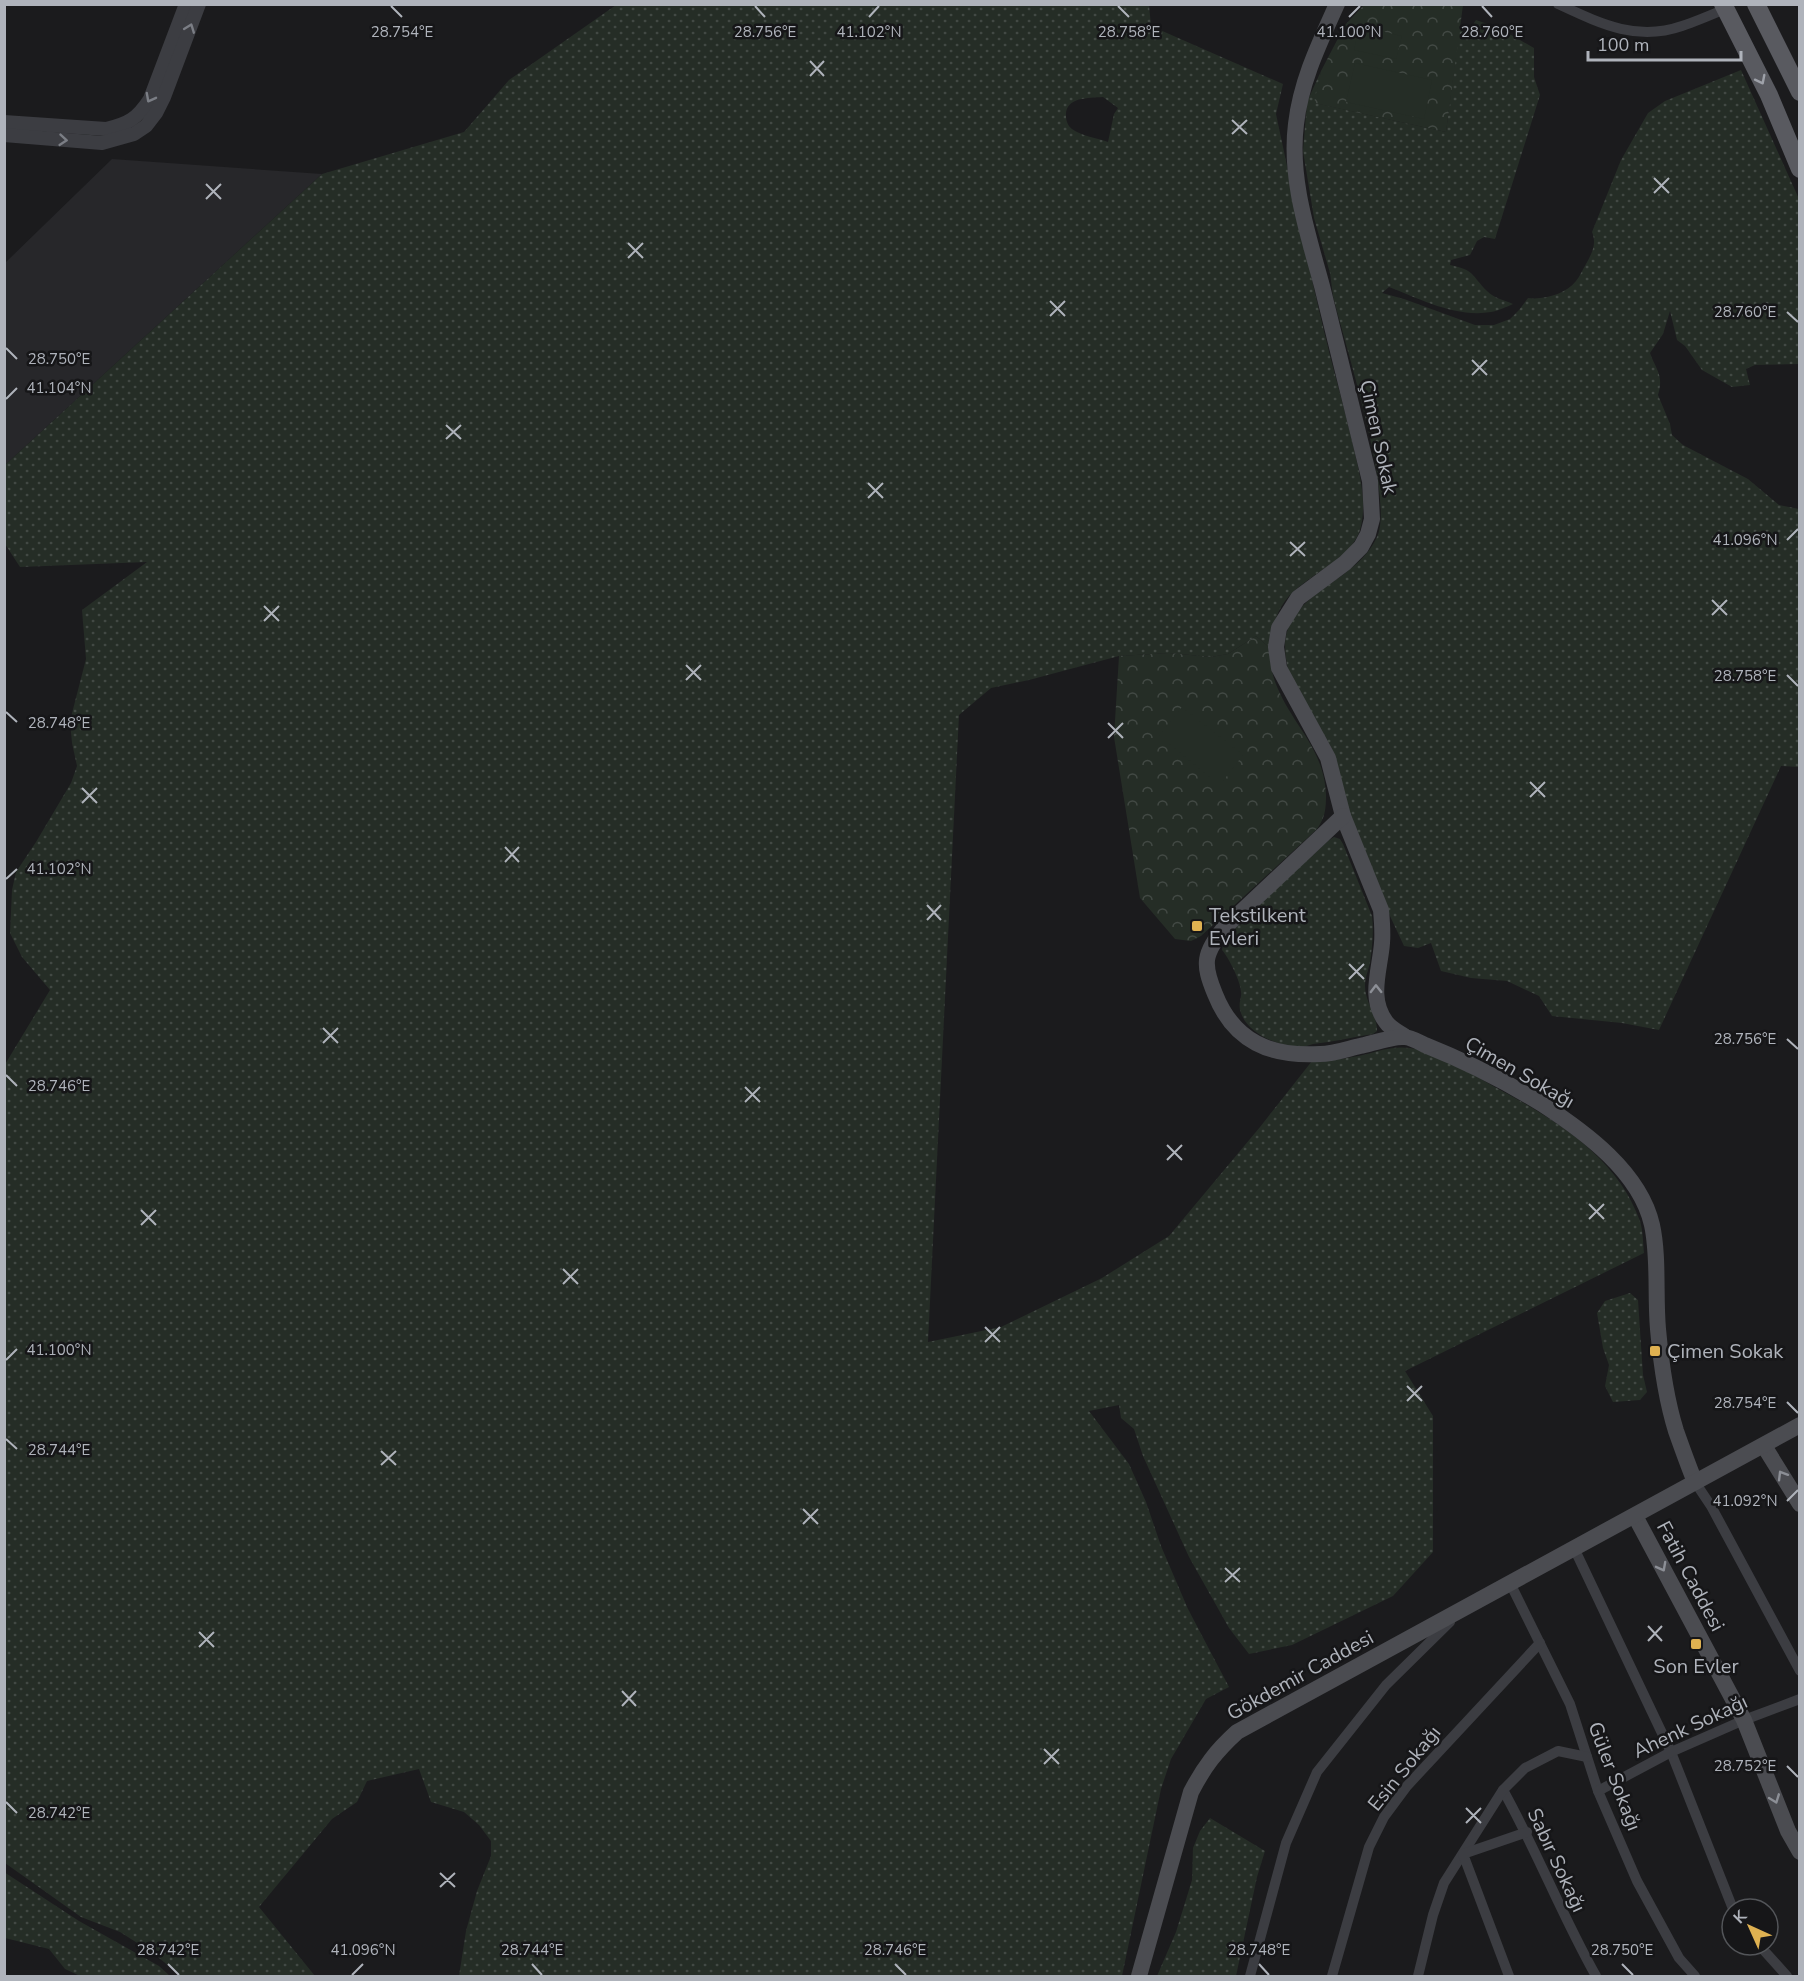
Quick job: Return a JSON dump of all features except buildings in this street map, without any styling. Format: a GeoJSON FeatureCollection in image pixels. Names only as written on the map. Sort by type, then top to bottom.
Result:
{"type":"FeatureCollection","features":[{"type":"Feature","properties":{"kind":"main road","name":"Çimen Sokak"},"geometry":{"type":"LineString","coordinates":[[1337,4],[1303,84],[1295,127],[1294,150],[1302,210],[1371,480],[1372,519],[1361,547],[1345,563],[1298,598],[1279,628],[1276,647],[1279,668],[1328,758],[1343,816],[1381,910],[1382,946],[1375,983],[1379,1011],[1386,1023],[1404,1036]]}},
{"type":"Feature","properties":{"kind":"main road"},"geometry":{"type":"LineString","coordinates":[[1756,4],[1800,92]]}},
{"type":"Feature","properties":{"kind":"main road"},"geometry":{"type":"LineString","coordinates":[[1724,7],[1769,95],[1800,169]]}},
{"type":"Feature","properties":{"kind":"main road"},"geometry":{"type":"LineString","coordinates":[[1343,816],[1224,928],[1208,950],[1209,979],[1215,996],[1226,1015],[1240,1032],[1255,1044],[1283,1054],[1322,1054],[1404,1036]]}},
{"type":"Feature","properties":{"kind":"main road","name":"Çimen Sokağı"},"geometry":{"type":"LineString","coordinates":[[1404,1036],[1486,1073],[1541,1104],[1578,1130],[1619,1164],[1633,1183],[1652,1223],[1658,1328],[1664,1377],[1676,1429],[1695,1482]]}},
{"type":"Feature","properties":{"kind":"main road","name":"Gökdemir Caddesi"},"geometry":{"type":"LineString","coordinates":[[1139,1977],[1191,1792],[1205,1766],[1220,1747],[1237,1732],[1800,1425]]}},
{"type":"Feature","properties":{"kind":"main road"},"geometry":{"type":"LineString","coordinates":[[1764,1446],[1800,1503]]}},
{"type":"Feature","properties":{"kind":"main road","name":"Fatih Caddesi"},"geometry":{"type":"LineString","coordinates":[[1635,1516],[1744,1720],[1788,1831],[1800,1852]]}},
{"type":"Feature","properties":{"kind":"street"},"geometry":{"type":"LineString","coordinates":[[4,122],[106,129],[121,126],[134,119],[142,112],[150,99],[186,4]]}},
{"type":"Feature","properties":{"kind":"street"},"geometry":{"type":"LineString","coordinates":[[4,135],[102,143],[134,134],[146,126],[156,114],[164,97],[199,4]]}},
{"type":"Feature","properties":{"kind":"street"},"geometry":{"type":"LineString","coordinates":[[1558,4],[1593,20],[1635,33],[1656,33],[1681,27],[1724,7]]}},
{"type":"Feature","properties":{"kind":"street","name":"Çimen Sokağı"},"geometry":{"type":"LineString","coordinates":[[1695,1482],[1711,1506],[1800,1671]]}},
{"type":"Feature","properties":{"kind":"street"},"geometry":{"type":"LineString","coordinates":[[1574,1548],[1671,1752],[1728,1897]]}},
{"type":"Feature","properties":{"kind":"street","name":"Güler Sokağı"},"geometry":{"type":"LineString","coordinates":[[1510,1583],[1570,1704],[1598,1791],[1637,1881],[1679,1958],[1695,1977]]}},
{"type":"Feature","properties":{"kind":"street","name":"Gökdemir Caddesi"},"geometry":{"type":"LineString","coordinates":[[1250,1977],[1286,1843],[1317,1772],[1386,1685],[1460,1612]]}},
{"type":"Feature","properties":{"kind":"street","name":"Esin Sokağı"},"geometry":{"type":"LineString","coordinates":[[1332,1977],[1356,1890],[1370,1847],[1384,1817],[1407,1786],[1540,1643]]}},
{"type":"Feature","properties":{"kind":"street","name":"Ahenk Sokağı"},"geometry":{"type":"LineString","coordinates":[[1598,1791],[1671,1752],[1744,1720],[1800,1699]]}},
{"type":"Feature","properties":{"kind":"street"},"geometry":{"type":"LineString","coordinates":[[1418,1976],[1433,1915],[1444,1883],[1503,1790],[1525,1768],[1558,1751],[1587,1757]]}},
{"type":"Feature","properties":{"kind":"street","name":"Sabır Sokağı"},"geometry":{"type":"LineString","coordinates":[[1503,1790],[1527,1832],[1554,1895],[1596,1977]]}},
{"type":"Feature","properties":{"kind":"street"},"geometry":{"type":"LineString","coordinates":[[1463,1854],[1527,1832]]}},
{"type":"Feature","properties":{"kind":"street"},"geometry":{"type":"LineString","coordinates":[[1463,1854],[1509,1977]]}},
{"type":"Feature","properties":{"kind":"street"},"geometry":{"type":"LineString","coordinates":[[1770,1957],[1787,1977]]}},
{"type":"Feature","properties":{"kind":"shaded area"},"geometry":{"type":"Polygon","coordinates":[[[112,159],[322,174],[5,465],[5,263],[112,159]]]}},
{"type":"Feature","properties":{"kind":"green space"},"geometry":{"type":"Polygon","coordinates":[[[616,5],[1149,5],[1151,26],[1283,84],[1276,114],[1330,356],[1360,475],[1363,496],[1361,526],[1357,538],[1339,558],[1304,583],[1285,601],[1274,624],[1270,648],[1256,636],[1228,654],[1211,657],[1169,653],[1119,656],[991,688],[959,715],[928,1342],[1001,1327],[1102,1278],[1169,1236],[1312,1061],[1360,1056],[1402,1047],[1421,1050],[1453,1063],[1537,1111],[1580,1140],[1615,1176],[1629,1197],[1640,1221],[1644,1253],[1405,1371],[1433,1416],[1433,1552],[1393,1596],[1292,1645],[1249,1654],[1229,1628],[1189,1557],[1143,1456],[1134,1429],[1121,1418],[1119,1405],[1089,1411],[1129,1464],[1188,1609],[1229,1687],[1206,1699],[1171,1759],[1161,1789],[1122,1976],[459,1976],[466,1931],[477,1891],[491,1856],[491,1841],[479,1825],[464,1812],[431,1802],[419,1769],[367,1781],[357,1802],[332,1819],[259,1907],[315,1976],[181,1976],[153,1953],[120,1932],[81,1917],[5,1863],[4,1066],[50,990],[22,957],[10,933],[12,890],[16,872],[71,783],[77,766],[70,721],[86,659],[82,610],[147,562],[20,567],[5,544],[5,465],[322,174],[464,132],[509,80],[616,5]],[[1103,97],[1078,100],[1069,105],[1066,120],[1072,129],[1108,142],[1114,114],[1118,108],[1103,97]]]}},
{"type":"Feature","properties":{"kind":"green space"},"geometry":{"type":"Polygon","coordinates":[[[1364,5],[1463,5],[1446,132],[1314,103],[1321,71],[1345,25],[1364,5]]]}},
{"type":"Feature","properties":{"kind":"green space"},"geometry":{"type":"Polygon","coordinates":[[[1476,20],[1499,28],[1534,48],[1534,77],[1540,95],[1495,239],[1484,237],[1477,241],[1470,255],[1451,260],[1450,265],[1468,271],[1490,293],[1513,304],[1491,312],[1465,312],[1438,306],[1389,287],[1382,293],[1475,325],[1494,325],[1510,319],[1528,298],[1548,297],[1561,293],[1572,286],[1590,256],[1594,244],[1592,232],[1621,160],[1648,113],[1665,101],[1741,70],[1799,199],[1799,364],[1755,365],[1746,369],[1750,385],[1732,387],[1702,370],[1685,346],[1677,340],[1670,311],[1663,334],[1650,353],[1660,377],[1658,395],[1672,435],[1683,445],[1748,479],[1779,505],[1799,509],[1799,767],[1781,766],[1659,1030],[1622,1023],[1552,1016],[1539,996],[1507,981],[1471,978],[1441,971],[1431,943],[1418,948],[1404,946],[1289,672],[1285,646],[1290,625],[1300,609],[1315,595],[1365,555],[1377,537],[1381,518],[1374,456],[1366,420],[1314,218],[1303,151],[1307,102],[1321,71],[1315,103],[1446,132],[1459,29],[1472,26],[1476,20]]]}},
{"type":"Feature","properties":{"kind":"green space"},"geometry":{"type":"Polygon","coordinates":[[[1359,26],[1402,36],[1396,59],[1354,50],[1359,26]]]}},
{"type":"Feature","properties":{"kind":"green space"},"geometry":{"type":"Polygon","coordinates":[[[1355,63],[1432,80],[1424,119],[1346,102],[1355,63]]]}},
{"type":"Feature","properties":{"kind":"green space"},"geometry":{"type":"Polygon","coordinates":[[[1256,636],[1270,648],[1270,659],[1278,689],[1308,739],[1320,765],[1326,795],[1324,814],[1316,830],[1201,936],[1191,941],[1175,939],[1140,898],[1114,737],[1119,656],[1169,653],[1211,657],[1228,654],[1256,636]]]}},
{"type":"Feature","properties":{"kind":"green space"},"geometry":{"type":"Polygon","coordinates":[[[1182,707],[1243,755],[1220,785],[1159,736],[1182,707]]]}},
{"type":"Feature","properties":{"kind":"green space"},"geometry":{"type":"Polygon","coordinates":[[[1334,837],[1340,839],[1343,844],[1372,916],[1372,945],[1365,986],[1377,1031],[1373,1034],[1302,1047],[1282,1044],[1256,1032],[1243,1018],[1240,1008],[1240,985],[1232,965],[1222,950],[1224,941],[1232,930],[1334,837]]]}},
{"type":"Feature","properties":{"kind":"green space"},"geometry":{"type":"Polygon","coordinates":[[[1630,1293],[1638,1300],[1643,1375],[1647,1392],[1640,1400],[1613,1402],[1605,1386],[1609,1365],[1603,1348],[1597,1313],[1605,1301],[1630,1293]]]}},
{"type":"Feature","properties":{"kind":"green space"},"geometry":{"type":"Polygon","coordinates":[[[1210,1818],[1265,1851],[1257,1877],[1236,1976],[1157,1976],[1176,1932],[1192,1880],[1193,1848],[1200,1831],[1210,1818]]]}},
{"type":"Feature","properties":{"kind":"green space"},"geometry":{"type":"Polygon","coordinates":[[[4,1872],[79,1921],[159,1966],[170,1976],[80,1976],[65,1969],[49,1949],[5,1938],[4,1872]]]}},
{"type":"Feature","properties":{"kind":"place","name":"Tekstilkent Evleri"},"geometry":{"type":"Point","coordinates":[1197,926]}},
{"type":"Feature","properties":{"kind":"place","name":"Çimen Sokak"},"geometry":{"type":"Point","coordinates":[1655,1351]}},
{"type":"Feature","properties":{"kind":"place","name":"Son Evler"},"geometry":{"type":"Point","coordinates":[1696,1644]}}]}
